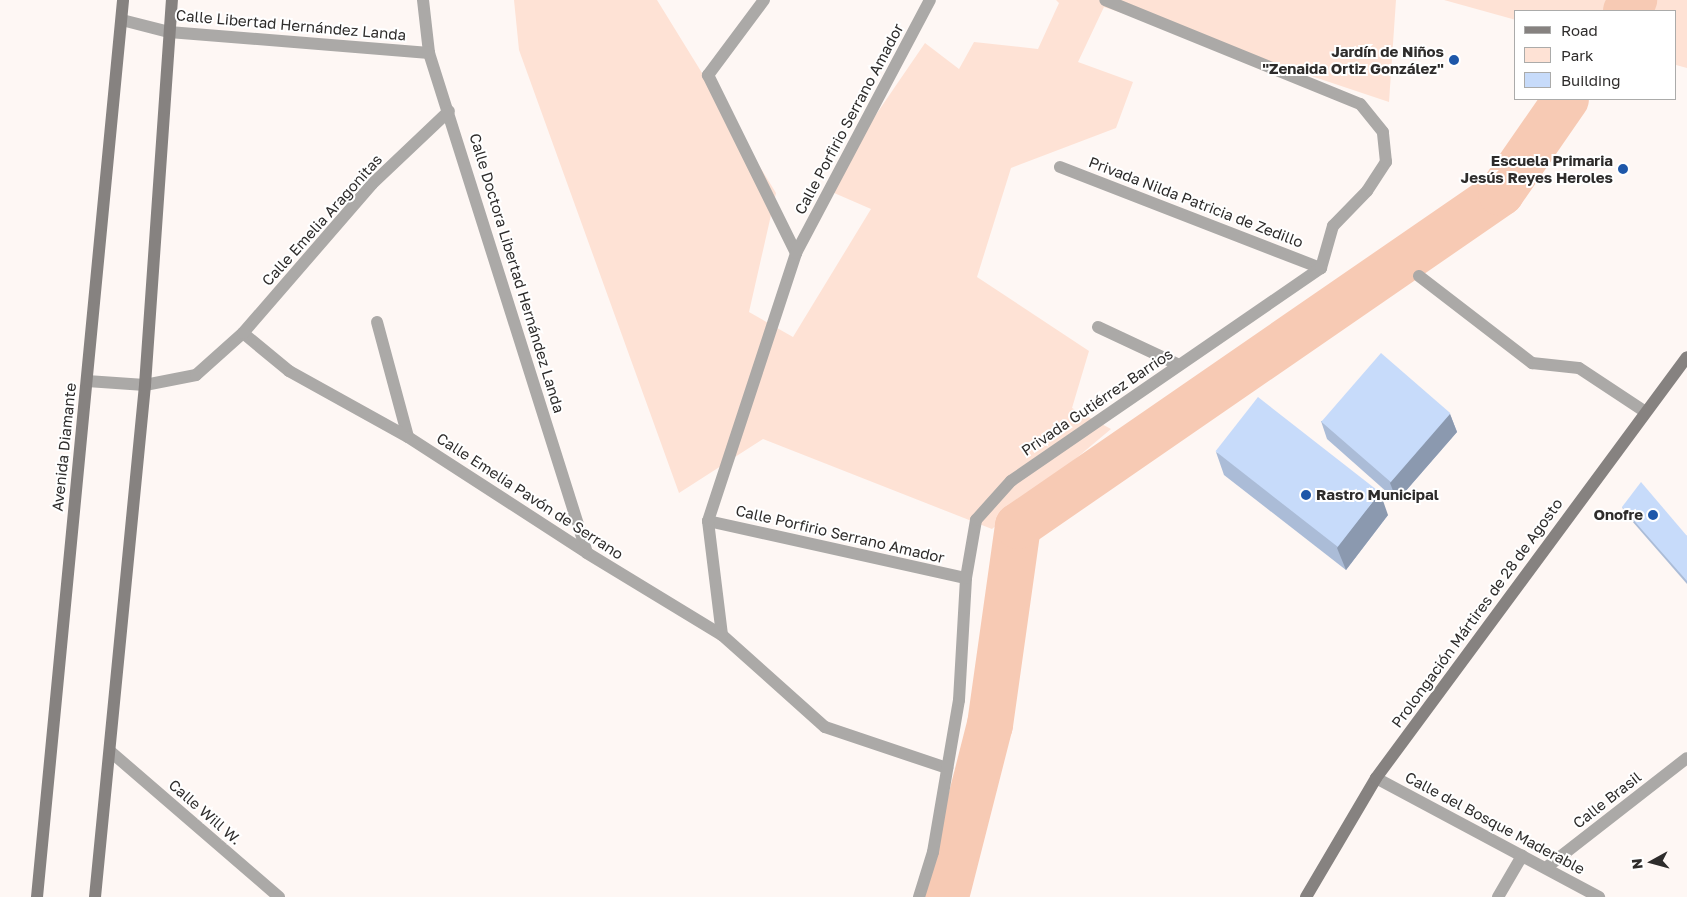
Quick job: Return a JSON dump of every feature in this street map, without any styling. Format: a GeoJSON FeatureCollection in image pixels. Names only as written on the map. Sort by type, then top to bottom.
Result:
{"type":"FeatureCollection","features":[{"type":"Feature","properties":{"kind":"main road","name":"Avenida Diamante"},"geometry":{"type":"LineString","coordinates":[[37,897],[123,0]]}},
{"type":"Feature","properties":{"kind":"main road"},"geometry":{"type":"LineString","coordinates":[[95,897],[111,752],[145,385],[172,0]]}},
{"type":"Feature","properties":{"kind":"main road","name":"Prolongación Mártires de 28 de Agosto"},"geometry":{"type":"LineString","coordinates":[[1306,897],[1376,778],[1644,411],[1687,356]]}},
{"type":"Feature","properties":{"kind":"street","name":"Calle Doctora Libertad Hernández Landa"},"geometry":{"type":"LineString","coordinates":[[424,0],[429,53],[449,111],[587,553]]}},
{"type":"Feature","properties":{"kind":"street","name":"Calle Porfirio Serrano Amador"},"geometry":{"type":"LineString","coordinates":[[764,0],[708,75],[796,253]]}},
{"type":"Feature","properties":{"kind":"street","name":"Calle Porfirio Serrano Amador"},"geometry":{"type":"LineString","coordinates":[[722,634],[708,521],[796,253],[930,0]]}},
{"type":"Feature","properties":{"kind":"street"},"geometry":{"type":"LineString","coordinates":[[1105,0],[1360,104],[1382,132],[1386,162],[1367,190],[1333,226],[1321,268]]}},
{"type":"Feature","properties":{"kind":"street","name":"Calle Libertad Hernández Landa"},"geometry":{"type":"LineString","coordinates":[[122,20],[169,32],[429,53]]}},
{"type":"Feature","properties":{"kind":"street","name":"Calle Emelia Aragonitas"},"geometry":{"type":"LineString","coordinates":[[243,333],[372,184],[449,111]]}},
{"type":"Feature","properties":{"kind":"street","name":"Privada Nilda Patricia de Zedillo"},"geometry":{"type":"LineString","coordinates":[[1060,167],[1321,268]]}},
{"type":"Feature","properties":{"kind":"street","name":"Privada Gutiérrez Barrios"},"geometry":{"type":"LineString","coordinates":[[919,897],[933,852],[959,700],[966,578],[976,520],[1010,481],[1321,268]]}},
{"type":"Feature","properties":{"kind":"street"},"geometry":{"type":"LineString","coordinates":[[1419,276],[1532,363],[1578,368],[1644,411]]}},
{"type":"Feature","properties":{"kind":"street"},"geometry":{"type":"LineString","coordinates":[[377,322],[408,437]]}},
{"type":"Feature","properties":{"kind":"street"},"geometry":{"type":"LineString","coordinates":[[1098,327],[1179,365]]}},
{"type":"Feature","properties":{"kind":"street"},"geometry":{"type":"LineString","coordinates":[[87,381],[145,385],[196,375],[243,333]]}},
{"type":"Feature","properties":{"kind":"street","name":"Calle Emelia Pavón de Serrano"},"geometry":{"type":"LineString","coordinates":[[243,333],[289,371],[408,437],[587,553],[722,634],[825,727],[948,768]]}},
{"type":"Feature","properties":{"kind":"street","name":"Calle Porfirio Serrano Amador"},"geometry":{"type":"LineString","coordinates":[[708,521],[966,578]]}},
{"type":"Feature","properties":{"kind":"street","name":"Calle Will W."},"geometry":{"type":"LineString","coordinates":[[111,752],[278,897]]}},
{"type":"Feature","properties":{"kind":"street","name":"Calle Brasil"},"geometry":{"type":"LineString","coordinates":[[1547,867],[1687,758]]}},
{"type":"Feature","properties":{"kind":"street","name":"Calle del Bosque Maderable"},"geometry":{"type":"LineString","coordinates":[[1376,778],[1522,856],[1547,867],[1599,897]]}},
{"type":"Feature","properties":{"kind":"street"},"geometry":{"type":"LineString","coordinates":[[1498,897],[1522,856]]}},
{"type":"Feature","properties":{"kind":"green space"},"geometry":{"type":"Polygon","coordinates":[[[514,0],[657,0],[776,193],[749,312],[793,337],[871,209],[825,189],[925,43],[959,69],[974,42],[1038,49],[1059,3],[1056,0],[1396,0],[1389,102],[1104,7],[1078,62],[1133,82],[1116,128],[1011,168],[977,277],[1089,351],[1072,408],[1111,429],[992,529],[763,439],[679,493],[519,50],[514,0]]]}},
{"type":"Feature","properties":{"kind":"green space"},"geometry":{"type":"Polygon","coordinates":[[[1444,0],[1687,0],[1687,68],[1677,65],[1677,10],[1514,10],[1514,19],[1444,0]]]}},
{"type":"Feature","properties":{"kind":"building"},"geometry":{"type":"Polygon","coordinates":[[[1381,353],[1450,413],[1391,482],[1321,422],[1381,353]]]}},
{"type":"Feature","properties":{"kind":"building","name":"Rastro Municipal"},"geometry":{"type":"Polygon","coordinates":[[[1258,397],[1380,492],[1338,547],[1216,451],[1258,397]]]}},
{"type":"Feature","properties":{"kind":"building"},"geometry":{"type":"Polygon","coordinates":[[[1641,482],[1687,536],[1687,581],[1622,507],[1641,482]]]}},
{"type":"Feature","properties":{"kind":"waterway"},"geometry":{"type":"LineString","coordinates":[[1627,10],[1634,0]]}},
{"type":"Feature","properties":{"kind":"waterway"},"geometry":{"type":"LineString","coordinates":[[946,897],[990,725],[1018,526],[1501,193],[1565,100]]}},
{"type":"Feature","properties":{"kind":"place","name":"Jardín de Niños \"Zenaida Ortiz González\""},"geometry":{"type":"Point","coordinates":[1454,60]}},
{"type":"Feature","properties":{"kind":"place","name":"Escuela Primaria Jesús Reyes Heroles"},"geometry":{"type":"Point","coordinates":[1623,169]}},
{"type":"Feature","properties":{"kind":"place","name":"Rastro Municipal"},"geometry":{"type":"Point","coordinates":[1306,495]}},
{"type":"Feature","properties":{"kind":"place","name":"Onofre"},"geometry":{"type":"Point","coordinates":[1653,515]}}]}
